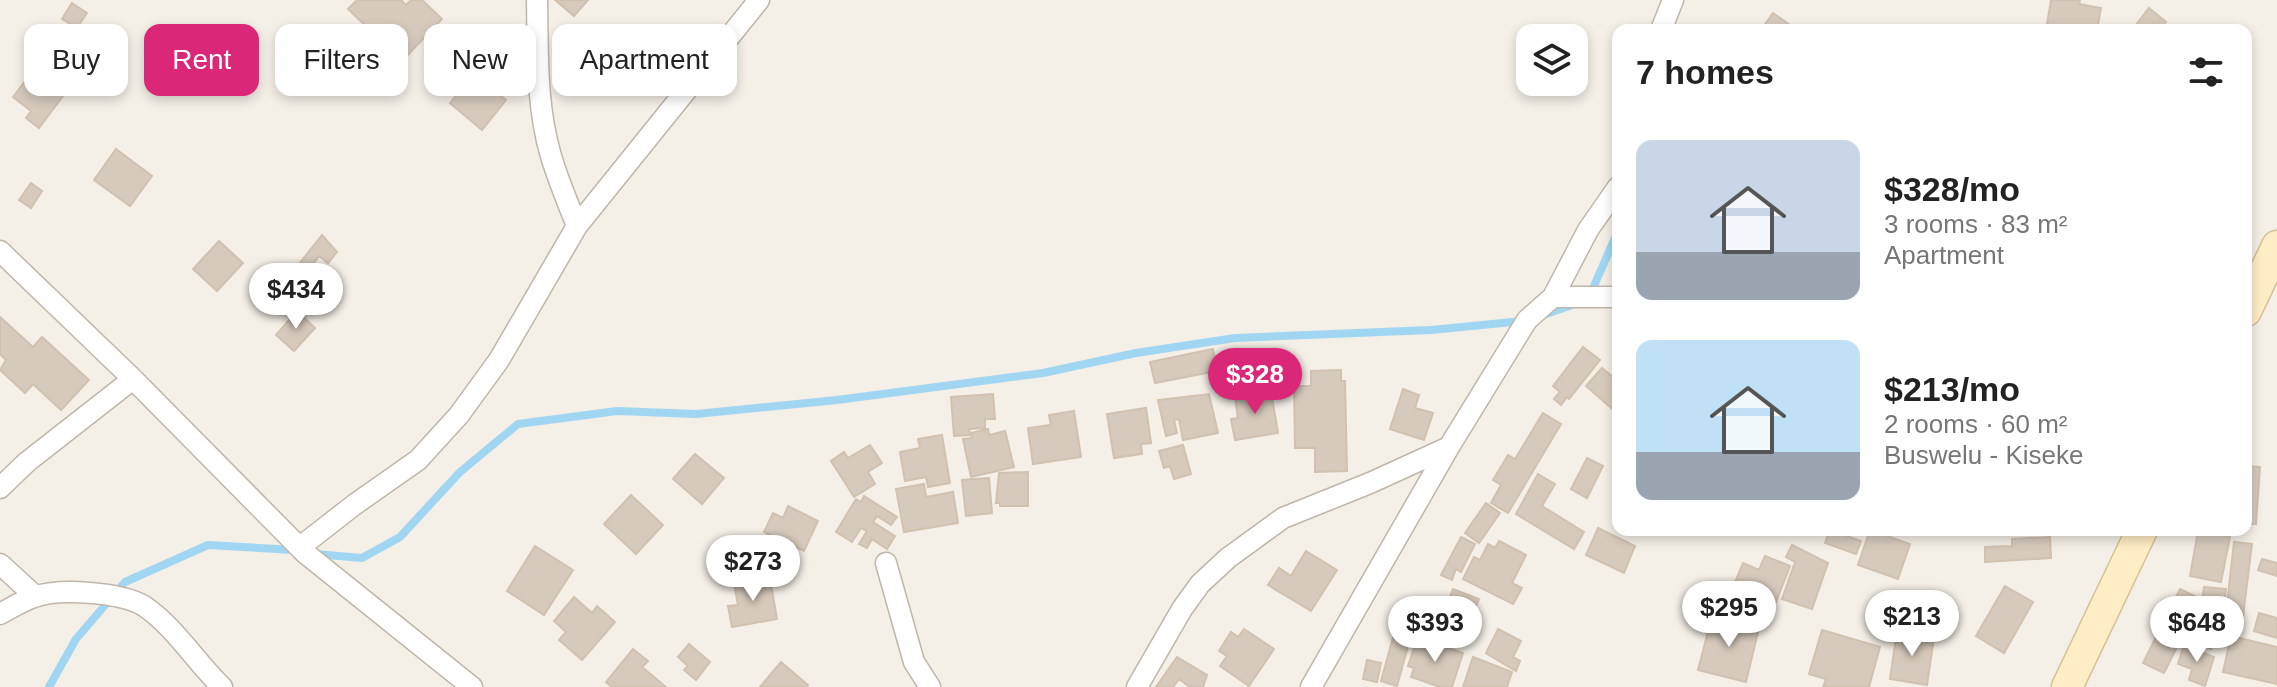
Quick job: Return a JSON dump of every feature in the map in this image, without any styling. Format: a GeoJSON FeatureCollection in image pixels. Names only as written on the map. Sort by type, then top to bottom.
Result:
{"type":"FeatureCollection","features":[{"type":"Feature","properties":{"kind":"main road"},"geometry":{"type":"LineString","coordinates":[[2252,298],[2277,246]]}},
{"type":"Feature","properties":{"kind":"main road"},"geometry":{"type":"LineString","coordinates":[[2067,687],[2139,536]]}},
{"type":"Feature","properties":{"kind":"street"},"geometry":{"type":"LineString","coordinates":[[537,0],[539,88],[547,141],[577,226]]}},
{"type":"Feature","properties":{"kind":"street"},"geometry":{"type":"LineString","coordinates":[[296,542],[418,460],[459,415],[499,360],[577,226],[759,0]]}},
{"type":"Feature","properties":{"kind":"street"},"geometry":{"type":"LineString","coordinates":[[1663,24],[1673,0]]}},
{"type":"Feature","properties":{"kind":"street"},"geometry":{"type":"LineString","coordinates":[[1311,687],[1449,447],[1527,320],[1553,297],[1588,230],[1612,196]]}},
{"type":"Feature","properties":{"kind":"street"},"geometry":{"type":"LineString","coordinates":[[0,251],[296,542],[472,687]]}},
{"type":"Feature","properties":{"kind":"street"},"geometry":{"type":"LineString","coordinates":[[1553,297],[1612,297]]}},
{"type":"Feature","properties":{"kind":"street"},"geometry":{"type":"LineString","coordinates":[[0,488],[27,462],[133,379]]}},
{"type":"Feature","properties":{"kind":"street"},"geometry":{"type":"LineString","coordinates":[[1137,687],[1182,609],[1200,584],[1228,558],[1283,518],[1449,447]]}},
{"type":"Feature","properties":{"kind":"street"},"geometry":{"type":"LineString","coordinates":[[886,563],[914,662],[930,687]]}},
{"type":"Feature","properties":{"kind":"street"},"geometry":{"type":"LineString","coordinates":[[0,564],[35,596]]}},
{"type":"Feature","properties":{"kind":"street"},"geometry":{"type":"LineString","coordinates":[[0,614],[35,596],[63,592],[100,594],[142,605],[164,623],[222,687]]}},
{"type":"Feature","properties":{"kind":"building"},"geometry":{"type":"Polygon","coordinates":[[[357,0],[401,0],[406,5],[411,0],[422,0],[442,19],[437,24],[424,24],[424,38],[408,55],[408,24],[364,24],[348,9],[357,0]]]}},
{"type":"Feature","properties":{"kind":"building"},"geometry":{"type":"Polygon","coordinates":[[[555,0],[588,0],[574,16],[555,0]]]}},
{"type":"Feature","properties":{"kind":"building"},"geometry":{"type":"Polygon","coordinates":[[[2051,0],[2080,0],[2079,4],[2101,8],[2098,24],[2047,24],[2051,0]]]}},
{"type":"Feature","properties":{"kind":"building"},"geometry":{"type":"Polygon","coordinates":[[[72,3],[87,13],[80,24],[70,24],[62,19],[72,3]]]}},
{"type":"Feature","properties":{"kind":"building"},"geometry":{"type":"Polygon","coordinates":[[[2149,8],[2166,22],[2164,24],[2137,24],[2149,8]]]}},
{"type":"Feature","properties":{"kind":"building"},"geometry":{"type":"Polygon","coordinates":[[[1773,13],[1789,24],[1765,24],[1773,13]]]}},
{"type":"Feature","properties":{"kind":"building"},"geometry":{"type":"Polygon","coordinates":[[[24,83],[24,96],[63,96],[39,128],[26,118],[31,111],[13,97],[24,83]]]}},
{"type":"Feature","properties":{"kind":"building"},"geometry":{"type":"Polygon","coordinates":[[[456,96],[501,96],[506,100],[482,130],[450,103],[456,96]]]}},
{"type":"Feature","properties":{"kind":"building"},"geometry":{"type":"Polygon","coordinates":[[[116,149],[152,176],[130,206],[94,180],[116,149]]]}},
{"type":"Feature","properties":{"kind":"building"},"geometry":{"type":"Polygon","coordinates":[[[31,183],[42,191],[31,208],[19,200],[31,183]]]}},
{"type":"Feature","properties":{"kind":"building"},"geometry":{"type":"Polygon","coordinates":[[[322,235],[337,252],[328,263],[319,256],[308,271],[299,264],[322,235]]]}},
{"type":"Feature","properties":{"kind":"building"},"geometry":{"type":"Polygon","coordinates":[[[219,241],[243,263],[217,291],[193,269],[219,241]]]}},
{"type":"Feature","properties":{"kind":"building"},"geometry":{"type":"Polygon","coordinates":[[[297,311],[315,328],[294,351],[276,335],[297,311]]]}},
{"type":"Feature","properties":{"kind":"building"},"geometry":{"type":"Polygon","coordinates":[[[0,317],[33,347],[42,337],[89,380],[61,410],[33,384],[25,393],[0,370],[6,360],[0,354],[0,317]]]}},
{"type":"Feature","properties":{"kind":"building"},"geometry":{"type":"Polygon","coordinates":[[[1583,347],[1600,360],[1561,405],[1554,399],[1560,392],[1553,386],[1583,347]]]}},
{"type":"Feature","properties":{"kind":"building"},"geometry":{"type":"Polygon","coordinates":[[[1213,349],[1217,371],[1155,383],[1150,362],[1213,349]]]}},
{"type":"Feature","properties":{"kind":"building"},"geometry":{"type":"Polygon","coordinates":[[[1602,368],[1612,376],[1612,409],[1586,386],[1602,368]]]}},
{"type":"Feature","properties":{"kind":"building"},"geometry":{"type":"Polygon","coordinates":[[[1341,370],[1341,381],[1345,381],[1347,471],[1315,472],[1315,448],[1295,448],[1294,386],[1311,386],[1311,371],[1341,370]]]}},
{"type":"Feature","properties":{"kind":"building"},"geometry":{"type":"Polygon","coordinates":[[[1403,389],[1419,395],[1415,408],[1433,413],[1424,440],[1390,429],[1403,389]]]}},
{"type":"Feature","properties":{"kind":"building"},"geometry":{"type":"Polygon","coordinates":[[[1271,391],[1278,433],[1235,440],[1231,419],[1238,418],[1235,397],[1271,391]]]}},
{"type":"Feature","properties":{"kind":"building"},"geometry":{"type":"Polygon","coordinates":[[[993,394],[995,419],[985,419],[985,428],[969,429],[970,435],[954,436],[951,397],[993,394]]]}},
{"type":"Feature","properties":{"kind":"building"},"geometry":{"type":"Polygon","coordinates":[[[1209,394],[1218,433],[1183,440],[1179,419],[1174,420],[1177,433],[1166,436],[1158,400],[1209,394]]]}},
{"type":"Feature","properties":{"kind":"building"},"geometry":{"type":"Polygon","coordinates":[[[1146,408],[1151,443],[1141,444],[1142,454],[1114,458],[1107,414],[1146,408]]]}},
{"type":"Feature","properties":{"kind":"building"},"geometry":{"type":"Polygon","coordinates":[[[1074,411],[1081,457],[1033,464],[1028,428],[1051,425],[1049,415],[1074,411]]]}},
{"type":"Feature","properties":{"kind":"building"},"geometry":{"type":"Polygon","coordinates":[[[1543,413],[1561,424],[1508,513],[1491,503],[1501,485],[1493,480],[1508,455],[1515,459],[1543,413]]]}},
{"type":"Feature","properties":{"kind":"building"},"geometry":{"type":"Polygon","coordinates":[[[988,429],[989,435],[1005,431],[1014,467],[971,477],[963,439],[972,438],[971,433],[988,429]]]}},
{"type":"Feature","properties":{"kind":"building"},"geometry":{"type":"Polygon","coordinates":[[[942,435],[950,483],[928,487],[926,477],[905,481],[900,452],[920,448],[918,439],[942,435]]]}},
{"type":"Feature","properties":{"kind":"building"},"geometry":{"type":"Polygon","coordinates":[[[870,445],[882,463],[868,472],[875,484],[854,497],[831,461],[844,452],[848,458],[870,445]]]}},
{"type":"Feature","properties":{"kind":"building"},"geometry":{"type":"Polygon","coordinates":[[[1183,445],[1191,474],[1174,479],[1170,466],[1164,468],[1159,451],[1183,445]]]}},
{"type":"Feature","properties":{"kind":"building"},"geometry":{"type":"Polygon","coordinates":[[[695,454],[724,478],[702,504],[673,479],[695,454]]]}},
{"type":"Feature","properties":{"kind":"building"},"geometry":{"type":"Polygon","coordinates":[[[1587,458],[1603,466],[1587,498],[1571,489],[1587,458]]]}},
{"type":"Feature","properties":{"kind":"building"},"geometry":{"type":"Polygon","coordinates":[[[2252,466],[2260,467],[2256,524],[2252,524],[2252,466]]]}},
{"type":"Feature","properties":{"kind":"building"},"geometry":{"type":"Polygon","coordinates":[[[1028,472],[1028,506],[1000,506],[996,503],[999,473],[1028,472]]]}},
{"type":"Feature","properties":{"kind":"building"},"geometry":{"type":"Polygon","coordinates":[[[1538,474],[1555,484],[1542,506],[1584,532],[1574,549],[1516,514],[1538,474]]]}},
{"type":"Feature","properties":{"kind":"building"},"geometry":{"type":"Polygon","coordinates":[[[989,478],[992,513],[966,516],[962,480],[989,478]]]}},
{"type":"Feature","properties":{"kind":"building"},"geometry":{"type":"Polygon","coordinates":[[[924,484],[926,497],[953,492],[958,523],[904,532],[896,489],[924,484]]]}},
{"type":"Feature","properties":{"kind":"building"},"geometry":{"type":"Polygon","coordinates":[[[631,495],[663,525],[636,554],[604,524],[631,495]]]}},
{"type":"Feature","properties":{"kind":"building"},"geometry":{"type":"Polygon","coordinates":[[[864,496],[897,517],[891,525],[877,516],[873,522],[895,536],[887,549],[872,539],[867,548],[859,544],[867,531],[861,528],[852,542],[836,532],[856,499],[861,502],[864,496]]]}},
{"type":"Feature","properties":{"kind":"building"},"geometry":{"type":"Polygon","coordinates":[[[1486,503],[1500,513],[1479,543],[1465,533],[1486,503]]]}},
{"type":"Feature","properties":{"kind":"building"},"geometry":{"type":"Polygon","coordinates":[[[788,506],[818,521],[804,551],[764,532],[773,513],[783,518],[788,506]]]}},
{"type":"Feature","properties":{"kind":"building"},"geometry":{"type":"Polygon","coordinates":[[[1598,528],[1635,546],[1624,573],[1586,555],[1598,528]]]}},
{"type":"Feature","properties":{"kind":"building"},"geometry":{"type":"Polygon","coordinates":[[[1828,536],[1847,536],[1861,541],[1856,554],[1825,543],[1828,536]]]}},
{"type":"Feature","properties":{"kind":"building"},"geometry":{"type":"Polygon","coordinates":[[[1868,536],[1887,536],[1910,544],[1898,579],[1858,565],[1868,536]]]}},
{"type":"Feature","properties":{"kind":"building"},"geometry":{"type":"Polygon","coordinates":[[[2197,536],[2230,537],[2221,582],[2190,576],[2197,536]]]}},
{"type":"Feature","properties":{"kind":"building"},"geometry":{"type":"Polygon","coordinates":[[[1461,537],[1475,544],[1461,572],[1456,569],[1452,580],[1441,575],[1461,537]]]}},
{"type":"Feature","properties":{"kind":"building"},"geometry":{"type":"Polygon","coordinates":[[[2050,537],[2051,558],[1985,562],[1985,547],[2012,546],[2012,539],[2050,537]]]}},
{"type":"Feature","properties":{"kind":"building"},"geometry":{"type":"Polygon","coordinates":[[[1499,541],[1526,555],[1512,583],[1522,588],[1513,604],[1463,579],[1474,557],[1480,560],[1488,544],[1495,548],[1499,541]]]}},
{"type":"Feature","properties":{"kind":"building"},"geometry":{"type":"Polygon","coordinates":[[[2234,542],[2252,544],[2243,616],[2226,613],[2234,542]]]}},
{"type":"Feature","properties":{"kind":"building"},"geometry":{"type":"Polygon","coordinates":[[[1792,545],[1828,563],[1812,609],[1782,599],[1795,562],[1786,557],[1792,545]]]}},
{"type":"Feature","properties":{"kind":"building"},"geometry":{"type":"Polygon","coordinates":[[[535,546],[573,570],[544,615],[507,591],[535,546]]]}},
{"type":"Feature","properties":{"kind":"building"},"geometry":{"type":"Polygon","coordinates":[[[1306,551],[1337,570],[1311,611],[1268,585],[1279,568],[1291,576],[1306,551]]]}},
{"type":"Feature","properties":{"kind":"building"},"geometry":{"type":"Polygon","coordinates":[[[1765,556],[1790,566],[1774,607],[1731,592],[1743,563],[1759,570],[1765,556]]]}},
{"type":"Feature","properties":{"kind":"building"},"geometry":{"type":"Polygon","coordinates":[[[2262,559],[2277,563],[2277,576],[2258,570],[2262,559]]]}},
{"type":"Feature","properties":{"kind":"building"},"geometry":{"type":"Polygon","coordinates":[[[770,578],[777,619],[732,627],[728,606],[738,605],[734,584],[770,578]]]}},
{"type":"Feature","properties":{"kind":"building"},"geometry":{"type":"Polygon","coordinates":[[[2005,586],[2033,602],[2004,653],[1976,636],[2005,586]]]}},
{"type":"Feature","properties":{"kind":"building"},"geometry":{"type":"Polygon","coordinates":[[[2204,587],[2226,589],[2221,627],[2207,626],[2210,603],[2202,602],[2204,587]]]}},
{"type":"Feature","properties":{"kind":"building"},"geometry":{"type":"Polygon","coordinates":[[[1453,589],[1479,599],[1463,641],[1438,631],[1453,589]]]}},
{"type":"Feature","properties":{"kind":"building"},"geometry":{"type":"Polygon","coordinates":[[[2180,589],[2201,599],[2164,673],[2143,663],[2180,589]]]}},
{"type":"Feature","properties":{"kind":"building"},"geometry":{"type":"Polygon","coordinates":[[[574,597],[592,613],[597,606],[615,622],[582,660],[559,640],[566,632],[554,621],[574,597]]]}},
{"type":"Feature","properties":{"kind":"building"},"geometry":{"type":"Polygon","coordinates":[[[2259,613],[2277,618],[2277,638],[2254,631],[2259,613]]]}},
{"type":"Feature","properties":{"kind":"building"},"geometry":{"type":"Polygon","coordinates":[[[1712,616],[1759,628],[1746,682],[1698,670],[1712,616]]]}},
{"type":"Feature","properties":{"kind":"building"},"geometry":{"type":"Polygon","coordinates":[[[2194,625],[2216,633],[2211,649],[2188,641],[2194,625]]]}},
{"type":"Feature","properties":{"kind":"building"},"geometry":{"type":"Polygon","coordinates":[[[1411,626],[1437,632],[1435,641],[1409,635],[1411,626]]]}},
{"type":"Feature","properties":{"kind":"building"},"geometry":{"type":"Polygon","coordinates":[[[1244,629],[1274,649],[1249,686],[1220,666],[1227,656],[1219,651],[1231,632],[1238,637],[1244,629]]]}},
{"type":"Feature","properties":{"kind":"building"},"geometry":{"type":"Polygon","coordinates":[[[1498,629],[1521,641],[1513,657],[1520,661],[1516,671],[1486,653],[1498,629]]]}},
{"type":"Feature","properties":{"kind":"building"},"geometry":{"type":"Polygon","coordinates":[[[1822,630],[1880,647],[1869,687],[1823,687],[1826,679],[1809,674],[1822,630]]]}},
{"type":"Feature","properties":{"kind":"building"},"geometry":{"type":"Polygon","coordinates":[[[1897,631],[1934,637],[1927,685],[1890,679],[1897,631]]]}},
{"type":"Feature","properties":{"kind":"building"},"geometry":{"type":"Polygon","coordinates":[[[1394,634],[1410,639],[1397,686],[1381,681],[1394,634]]]}},
{"type":"Feature","properties":{"kind":"building"},"geometry":{"type":"Polygon","coordinates":[[[2231,636],[2277,647],[2277,684],[2223,672],[2231,636]]]}},
{"type":"Feature","properties":{"kind":"building"},"geometry":{"type":"Polygon","coordinates":[[[1423,639],[1463,653],[1452,687],[1440,687],[1411,677],[1414,668],[1408,666],[1416,642],[1421,644],[1423,639]]]}},
{"type":"Feature","properties":{"kind":"building"},"geometry":{"type":"Polygon","coordinates":[[[689,644],[710,662],[696,680],[684,670],[688,666],[678,657],[689,644]]]}},
{"type":"Feature","properties":{"kind":"building"},"geometry":{"type":"Polygon","coordinates":[[[2184,645],[2214,657],[2205,686],[2189,680],[2192,669],[2178,664],[2184,645]]]}},
{"type":"Feature","properties":{"kind":"building"},"geometry":{"type":"Polygon","coordinates":[[[633,649],[648,661],[642,667],[666,687],[612,687],[606,682],[633,649]]]}},
{"type":"Feature","properties":{"kind":"building"},"geometry":{"type":"Polygon","coordinates":[[[1177,657],[1207,675],[1203,687],[1190,687],[1179,679],[1173,687],[1156,687],[1177,657]]]}},
{"type":"Feature","properties":{"kind":"building"},"geometry":{"type":"Polygon","coordinates":[[[1473,657],[1512,672],[1507,687],[1463,687],[1473,657]]]}},
{"type":"Feature","properties":{"kind":"building"},"geometry":{"type":"Polygon","coordinates":[[[1367,660],[1381,663],[1377,682],[1363,679],[1367,660]]]}},
{"type":"Feature","properties":{"kind":"building"},"geometry":{"type":"Polygon","coordinates":[[[781,662],[808,685],[760,687],[781,662]]]}},
{"type":"Feature","properties":{"kind":"waterway"},"geometry":{"type":"LineString","coordinates":[[1590,295],[1612,245]]}},
{"type":"Feature","properties":{"kind":"waterway"},"geometry":{"type":"LineString","coordinates":[[1543,315],[1572,305]]}},
{"type":"Feature","properties":{"kind":"waterway"},"geometry":{"type":"LineString","coordinates":[[315,554],[362,558],[400,537],[460,472],[518,424],[617,411],[696,414],[837,400],[1043,373],[1136,353],[1235,338],[1431,330],[1523,321]]}},
{"type":"Feature","properties":{"kind":"waterway"},"geometry":{"type":"LineString","coordinates":[[49,687],[76,639],[125,582],[208,545],[294,550]]}}]}
